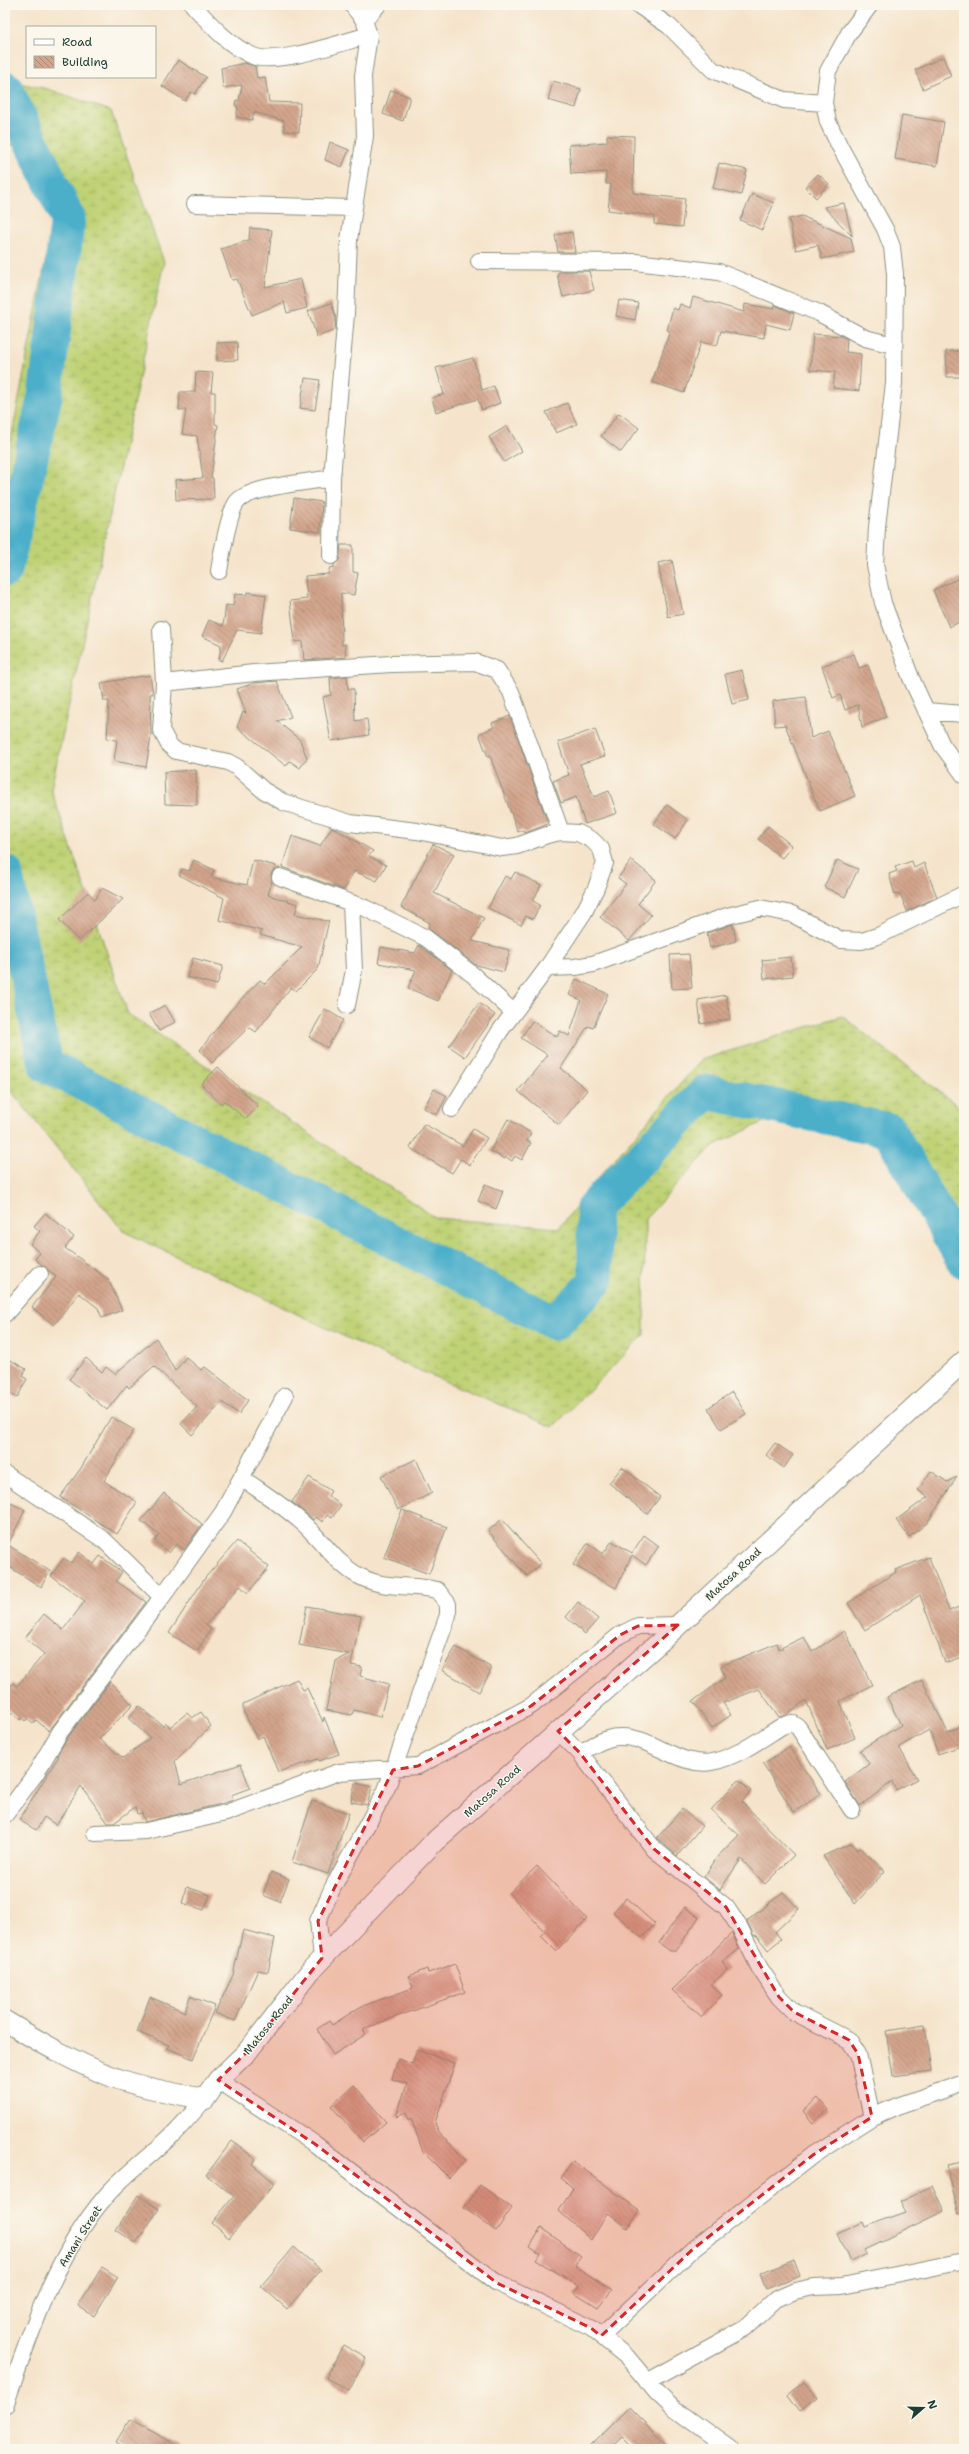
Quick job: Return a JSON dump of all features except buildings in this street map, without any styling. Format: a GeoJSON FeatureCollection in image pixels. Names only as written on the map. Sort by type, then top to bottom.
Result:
{"type":"FeatureCollection","features":[{"type":"Feature","properties":{"kind":"street"},"geometry":{"type":"LineString","coordinates":[[192,5],[235,46],[254,57],[291,56],[369,35]]}},
{"type":"Feature","properties":{"kind":"street"},"geometry":{"type":"LineString","coordinates":[[331,556],[332,478],[346,314],[348,240],[365,136],[363,76],[369,35],[364,20],[352,5]]}},
{"type":"Feature","properties":{"kind":"street"},"geometry":{"type":"LineString","coordinates":[[364,20],[378,5]]}},
{"type":"Feature","properties":{"kind":"street"},"geometry":{"type":"LineString","coordinates":[[638,5],[669,26],[713,70],[784,100],[824,103]]}},
{"type":"Feature","properties":{"kind":"street"},"geometry":{"type":"LineString","coordinates":[[870,5],[849,33],[828,71],[824,103],[828,122],[886,230],[892,247],[896,290],[893,345],[894,383],[877,527],[875,565],[884,603],[911,678],[942,745],[964,775]]}},
{"type":"Feature","properties":{"kind":"street"},"geometry":{"type":"LineString","coordinates":[[195,204],[353,208]]}},
{"type":"Feature","properties":{"kind":"street"},"geometry":{"type":"LineString","coordinates":[[479,261],[636,262],[719,272],[819,313],[865,338],[893,345]]}},
{"type":"Feature","properties":{"kind":"street"},"geometry":{"type":"LineString","coordinates":[[219,571],[224,542],[237,502],[251,493],[332,478]]}},
{"type":"Feature","properties":{"kind":"street"},"geometry":{"type":"LineString","coordinates":[[161,629],[164,683],[161,730],[169,745],[176,751],[228,762],[237,767],[264,790],[283,802],[350,823],[417,831],[502,848],[561,832],[578,833],[592,840],[601,849],[604,863],[596,888],[584,912],[547,968],[513,1012],[452,1109]]}},
{"type":"Feature","properties":{"kind":"street"},"geometry":{"type":"LineString","coordinates":[[164,683],[254,673],[391,664],[474,662],[482,664],[497,670],[511,692],[561,832]]}},
{"type":"Feature","properties":{"kind":"street"},"geometry":{"type":"LineString","coordinates":[[926,711],[964,714]]}},
{"type":"Feature","properties":{"kind":"street"},"geometry":{"type":"LineString","coordinates":[[280,877],[351,903],[426,938],[473,975],[513,1012]]}},
{"type":"Feature","properties":{"kind":"street"},"geometry":{"type":"LineString","coordinates":[[547,968],[575,968],[593,964],[727,916],[760,908],[792,914],[841,940],[862,941],[880,935],[964,894]]}},
{"type":"Feature","properties":{"kind":"street"},"geometry":{"type":"LineString","coordinates":[[347,1005],[354,970],[351,903]]}},
{"type":"Feature","properties":{"kind":"street"},"geometry":{"type":"LineString","coordinates":[[5,1314],[40,1274]]}},
{"type":"Feature","properties":{"kind":"street","name":"Matosa Road"},"geometry":{"type":"LineString","coordinates":[[205,2099],[218,2080],[247,2052],[322,1958],[434,1842],[678,1625],[964,1361]]}},
{"type":"Feature","properties":{"kind":"street"},"geometry":{"type":"LineString","coordinates":[[5,1815],[36,1773],[60,1732],[162,1597],[223,1512],[285,1396]]}},
{"type":"Feature","properties":{"kind":"street"},"geometry":{"type":"LineString","coordinates":[[5,1474],[104,1540],[162,1597]]}},
{"type":"Feature","properties":{"kind":"street"},"geometry":{"type":"LineString","coordinates":[[242,1478],[304,1524],[342,1564],[359,1576],[378,1583],[401,1588],[433,1589],[444,1596],[448,1604],[448,1614],[394,1770],[365,1830],[332,1889],[318,1921],[322,1958]]}},
{"type":"Feature","properties":{"kind":"street"},"geometry":{"type":"LineString","coordinates":[[95,1833],[146,1831],[226,1812],[339,1772],[394,1770],[418,1766],[531,1706],[620,1635],[638,1626],[678,1625]]}},
{"type":"Feature","properties":{"kind":"street"},"geometry":{"type":"LineString","coordinates":[[580,1753],[600,1742],[619,1736],[632,1738],[696,1762],[712,1762],[728,1757],[782,1726],[792,1723],[798,1727],[852,1810]]}},
{"type":"Feature","properties":{"kind":"street"},"geometry":{"type":"LineString","coordinates":[[558,1731],[580,1753],[654,1849],[726,1907],[740,1928],[759,1967],[779,1997],[794,2012],[849,2040],[858,2054],[872,2117]]}},
{"type":"Feature","properties":{"kind":"street"},"geometry":{"type":"LineString","coordinates":[[5,2021],[54,2050],[114,2078],[172,2094],[205,2099]]}},
{"type":"Feature","properties":{"kind":"street"},"geometry":{"type":"LineString","coordinates":[[218,2080],[315,2144],[497,2283],[592,2328],[627,2357],[647,2382],[672,2408],[730,2449]]}},
{"type":"Feature","properties":{"kind":"street"},"geometry":{"type":"LineString","coordinates":[[600,2336],[693,2249],[813,2155],[872,2117],[897,2106],[964,2083]]}},
{"type":"Feature","properties":{"kind":"street","name":"Amani Street"},"geometry":{"type":"LineString","coordinates":[[5,2406],[29,2336],[57,2274],[81,2231],[106,2196],[170,2137],[205,2099]]}},
{"type":"Feature","properties":{"kind":"street"},"geometry":{"type":"LineString","coordinates":[[647,2382],[746,2328],[776,2300],[795,2291],[814,2287],[849,2285],[964,2261]]}},
{"type":"Feature","properties":{"kind":"highlighted area"},"geometry":{"type":"Polygon","coordinates":[[[678,1625],[558,1731],[580,1753],[654,1849],[726,1907],[779,1997],[794,2012],[849,2040],[858,2054],[872,2117],[813,2155],[693,2249],[601,2336],[591,2328],[497,2283],[315,2144],[218,2080],[247,2052],[322,1958],[318,1921],[393,1770],[418,1766],[531,1706],[620,1635],[638,1626],[678,1625]]]}},
{"type":"Feature","properties":{"kind":"green space"},"geometry":{"type":"Polygon","coordinates":[[[5,80],[48,89],[111,111],[164,262],[51,789],[128,1014],[436,1218],[559,1228],[600,1176],[701,1060],[842,1016],[963,1110],[964,1253],[956,1232],[909,1148],[774,1117],[713,1146],[645,1219],[644,1335],[553,1427],[383,1355],[123,1231],[5,1083],[5,471],[51,232],[51,158],[5,143],[5,80]]]}},
{"type":"Feature","properties":{"kind":"waterway"},"geometry":{"type":"LineString","coordinates":[[5,88],[68,218],[45,396],[5,570]]}},
{"type":"Feature","properties":{"kind":"waterway"},"geometry":{"type":"LineString","coordinates":[[5,872],[46,1065],[555,1323],[596,1281],[593,1208],[706,1092],[889,1130],[964,1261]]}}]}
